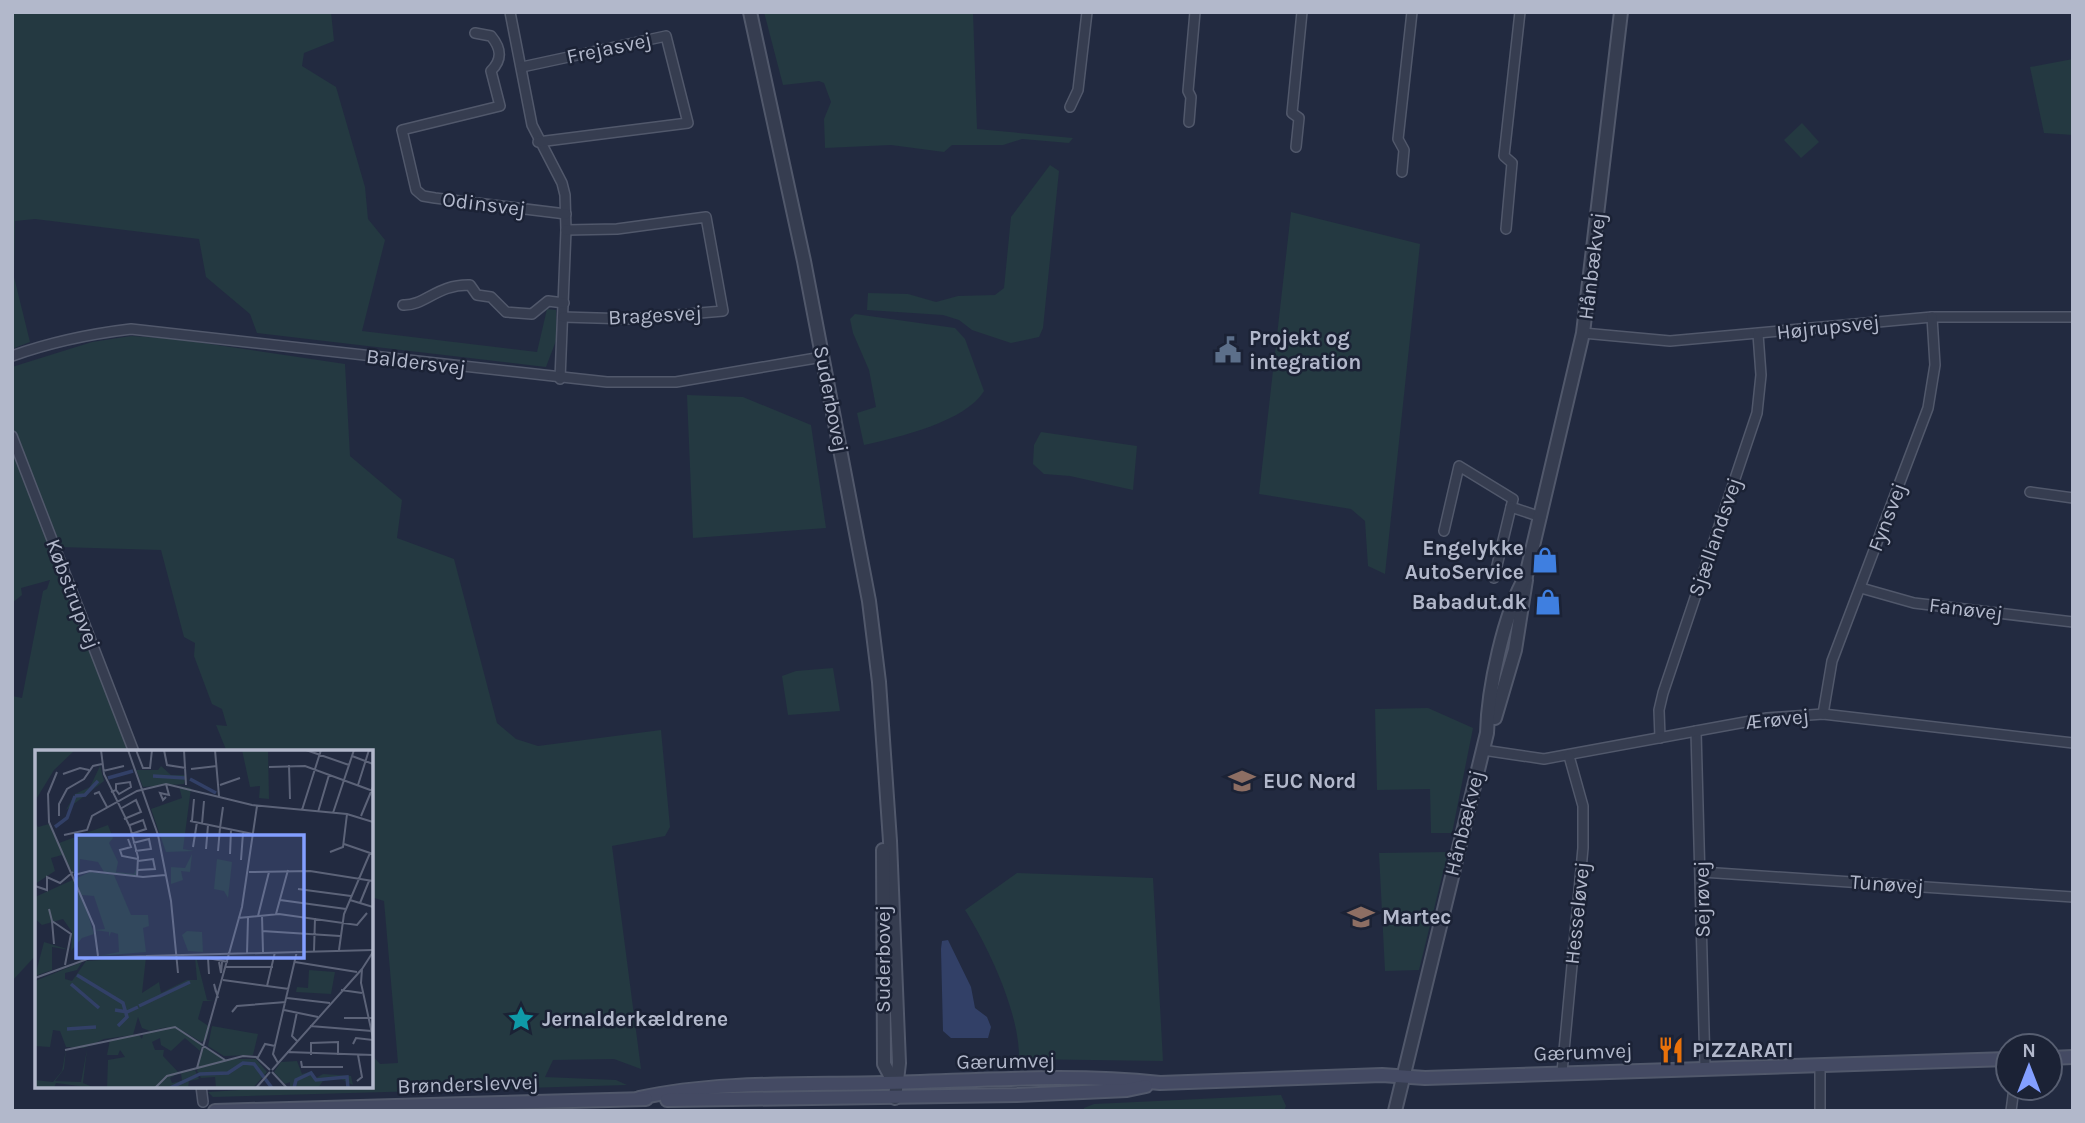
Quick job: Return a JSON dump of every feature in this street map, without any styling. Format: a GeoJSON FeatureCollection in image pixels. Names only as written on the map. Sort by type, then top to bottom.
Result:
{"type":"FeatureCollection","features":[{"type":"Feature","properties":{"kind":"main road","name":"Gærumvej"},"geometry":{"type":"LineString","coordinates":[[894,1083],[1013,1079],[1127,1079],[1160,1083],[1994,1059]]}},
{"type":"Feature","properties":{"kind":"main road","name":"Brønderslevvej"},"geometry":{"type":"LineString","coordinates":[[639,1098],[756,1087],[894,1083]]}},
{"type":"Feature","properties":{"kind":"main road","name":"Gærumvej"},"geometry":{"type":"LineString","coordinates":[[895,1104],[1127,1090],[1160,1083]]}},
{"type":"Feature","properties":{"kind":"main road","name":"Brønderslevvej"},"geometry":{"type":"LineString","coordinates":[[215,1111],[639,1098],[895,1104]]}},
{"type":"Feature","properties":{"kind":"street"},"geometry":{"type":"LineString","coordinates":[[510,12],[532,125],[538,142],[562,183],[566,230],[560,379]]}},
{"type":"Feature","properties":{"kind":"street","name":"Suderbovej"},"geometry":{"type":"LineString","coordinates":[[750,12],[822,356],[869,601],[879,682],[885,790],[899,1063],[894,1083],[895,1104]]}},
{"type":"Feature","properties":{"kind":"street"},"geometry":{"type":"LineString","coordinates":[[1070,107],[1078,90],[1087,12]]}},
{"type":"Feature","properties":{"kind":"street"},"geometry":{"type":"LineString","coordinates":[[1189,122],[1191,97],[1188,91],[1195,12]]}},
{"type":"Feature","properties":{"kind":"street"},"geometry":{"type":"LineString","coordinates":[[1296,147],[1299,118],[1292,113],[1302,12]]}},
{"type":"Feature","properties":{"kind":"street"},"geometry":{"type":"LineString","coordinates":[[1402,172],[1404,150],[1398,139],[1412,12]]}},
{"type":"Feature","properties":{"kind":"street"},"geometry":{"type":"LineString","coordinates":[[1506,229],[1512,163],[1504,156],[1520,12]]}},
{"type":"Feature","properties":{"kind":"street","name":"Hånbækvej"},"geometry":{"type":"LineString","coordinates":[[1395,1111],[1487,733],[1488,713],[1502,644],[1519,588],[1526,576],[1583,332],[1621,12]]}},
{"type":"Feature","properties":{"kind":"street"},"geometry":{"type":"LineString","coordinates":[[475,33],[491,36],[499,50],[518,46]]}},
{"type":"Feature","properties":{"kind":"street","name":"Frejasvej"},"geometry":{"type":"LineString","coordinates":[[522,67],[666,36],[688,123],[538,142]]}},
{"type":"Feature","properties":{"kind":"street","name":"Odinsvej"},"geometry":{"type":"LineString","coordinates":[[499,50],[498,65],[491,71],[500,106],[402,130],[416,190],[423,196],[435,198],[566,214]]}},
{"type":"Feature","properties":{"kind":"street","name":"Bragesvej"},"geometry":{"type":"LineString","coordinates":[[563,317],[630,320],[723,311],[706,217],[617,229],[566,230]]}},
{"type":"Feature","properties":{"kind":"street"},"geometry":{"type":"LineString","coordinates":[[403,304],[413,305],[453,284],[470,285],[477,295],[491,297],[506,312],[532,314],[548,302],[564,303]]}},
{"type":"Feature","properties":{"kind":"street","name":"Højrupsvej"},"geometry":{"type":"LineString","coordinates":[[1583,332],[1670,341],[1932,317],[2073,317]]}},
{"type":"Feature","properties":{"kind":"street","name":"Fynsvej"},"geometry":{"type":"LineString","coordinates":[[1823,715],[1832,661],[1928,408],[1935,365],[1932,317]]}},
{"type":"Feature","properties":{"kind":"street","name":"Baldersvej"},"geometry":{"type":"LineString","coordinates":[[12,356],[80,336],[131,329],[560,379],[676,382],[822,356]]}},
{"type":"Feature","properties":{"kind":"street","name":"Sjællandsvej"},"geometry":{"type":"LineString","coordinates":[[1660,738],[1662,693],[1757,413],[1761,375],[1758,334]]}},
{"type":"Feature","properties":{"kind":"street","name":"Købstrupvej"},"geometry":{"type":"LineString","coordinates":[[12,436],[133,750]]}},
{"type":"Feature","properties":{"kind":"street"},"geometry":{"type":"LineString","coordinates":[[1444,531],[1459,466],[1513,499],[1494,578]]}},
{"type":"Feature","properties":{"kind":"street"},"geometry":{"type":"LineString","coordinates":[[2030,492],[2073,498]]}},
{"type":"Feature","properties":{"kind":"street"},"geometry":{"type":"LineString","coordinates":[[1511,507],[1541,517]]}},
{"type":"Feature","properties":{"kind":"street","name":"Fanøvej"},"geometry":{"type":"LineString","coordinates":[[1861,588],[1914,603],[2073,622]]}},
{"type":"Feature","properties":{"kind":"street","name":"Ærøvej"},"geometry":{"type":"LineString","coordinates":[[1483,750],[1524,758],[1569,756],[1767,718],[1823,715],[2073,743]]}},
{"type":"Feature","properties":{"kind":"street","name":"Sejrøvej"},"geometry":{"type":"LineString","coordinates":[[1696,731],[1702,872],[1705,1067]]}},
{"type":"Feature","properties":{"kind":"street","name":"Hesseløvej"},"geometry":{"type":"LineString","coordinates":[[1562,1072],[1583,848],[1583,806],[1569,756]]}},
{"type":"Feature","properties":{"kind":"street","name":"Tunøvej"},"geometry":{"type":"LineString","coordinates":[[1702,872],[2073,897]]}},
{"type":"Feature","properties":{"kind":"street"},"geometry":{"type":"LineString","coordinates":[[1820,1065],[1820,1111]]}},
{"type":"Feature","properties":{"kind":"street"},"geometry":{"type":"LineString","coordinates":[[201,1088],[203,1102]]}},
{"type":"Feature","properties":{"kind":"shaded area"},"geometry":{"type":"Polygon","coordinates":[[[12,12],[331,12],[334,41],[304,53],[302,66],[336,87],[365,187],[368,219],[385,240],[362,331],[537,352],[547,309],[556,310],[557,338],[546,367],[257,333],[250,314],[206,277],[199,239],[35,219],[15,221],[14,277],[30,342],[12,349],[12,12]]]}},
{"type":"Feature","properties":{"kind":"shaded area"},"geometry":{"type":"Polygon","coordinates":[[[764,12],[973,12],[977,129],[1073,138],[1069,143],[1022,139],[1003,145],[952,145],[944,152],[891,145],[825,148],[824,119],[831,102],[824,83],[819,81],[783,85],[764,12]]]}},
{"type":"Feature","properties":{"kind":"shaded area"},"geometry":{"type":"Polygon","coordinates":[[[2073,59],[2073,135],[2044,133],[2030,67],[2073,59]]]}},
{"type":"Feature","properties":{"kind":"shaded area"},"geometry":{"type":"Polygon","coordinates":[[[1802,123],[1819,142],[1801,158],[1784,140],[1802,123]]]}},
{"type":"Feature","properties":{"kind":"shaded area"},"geometry":{"type":"Polygon","coordinates":[[[1050,165],[1059,171],[1043,328],[1039,337],[1011,343],[972,330],[959,320],[943,315],[867,310],[868,293],[908,294],[936,302],[958,296],[995,295],[1004,288],[1011,217],[1050,165]]]}},
{"type":"Feature","properties":{"kind":"shaded area"},"geometry":{"type":"Polygon","coordinates":[[[1291,212],[1420,244],[1385,574],[1368,566],[1365,521],[1351,509],[1259,494],[1291,212]]]}},
{"type":"Feature","properties":{"kind":"shaded area"},"geometry":{"type":"Polygon","coordinates":[[[855,314],[955,328],[965,339],[984,391],[975,402],[947,420],[912,433],[864,445],[857,413],[876,407],[869,370],[853,333],[850,319],[855,314]]]}},
{"type":"Feature","properties":{"kind":"shaded area"},"geometry":{"type":"Polygon","coordinates":[[[131,336],[176,339],[345,364],[350,456],[402,500],[397,538],[454,559],[497,723],[516,739],[538,746],[661,730],[670,827],[665,836],[612,846],[641,1069],[614,1059],[553,1060],[545,1077],[616,1080],[627,1085],[213,1097],[208,1092],[270,1088],[373,1088],[373,1056],[380,1064],[398,1063],[384,901],[373,898],[373,750],[226,750],[216,725],[227,726],[222,709],[212,704],[194,656],[195,643],[184,637],[161,550],[59,547],[12,425],[12,367],[92,342],[131,336]]]}},
{"type":"Feature","properties":{"kind":"shaded area"},"geometry":{"type":"Polygon","coordinates":[[[687,395],[743,397],[811,425],[826,528],[693,538],[687,395]]]}},
{"type":"Feature","properties":{"kind":"shaded area"},"geometry":{"type":"Polygon","coordinates":[[[1041,432],[1137,446],[1133,490],[1070,476],[1044,474],[1033,464],[1034,445],[1041,432]]]}},
{"type":"Feature","properties":{"kind":"shaded area"},"geometry":{"type":"Polygon","coordinates":[[[12,450],[129,750],[35,750],[35,956],[12,981],[12,696],[22,698],[43,591],[47,589],[50,580],[21,588],[22,595],[12,603],[12,450]]]}},
{"type":"Feature","properties":{"kind":"shaded area"},"geometry":{"type":"Polygon","coordinates":[[[833,668],[840,711],[788,715],[782,676],[796,671],[833,668]]]}},
{"type":"Feature","properties":{"kind":"shaded area"},"geometry":{"type":"Polygon","coordinates":[[[1428,708],[1473,728],[1452,833],[1431,833],[1430,789],[1377,790],[1375,709],[1428,708]]]}},
{"type":"Feature","properties":{"kind":"shaded area"},"geometry":{"type":"Polygon","coordinates":[[[1448,852],[1419,970],[1385,971],[1379,853],[1448,852]]]}},
{"type":"Feature","properties":{"kind":"shaded area"},"geometry":{"type":"Polygon","coordinates":[[[1017,873],[1153,878],[1163,1061],[1019,1059],[1018,1041],[1009,1002],[984,943],[965,910],[1017,873]]]}},
{"type":"Feature","properties":{"kind":"shaded area"},"geometry":{"type":"Polygon","coordinates":[[[1281,1095],[1286,1106],[1284,1111],[1084,1111],[1084,1108],[1094,1104],[1281,1095]]]}},
{"type":"Feature","properties":{"kind":"water"},"geometry":{"type":"Polygon","coordinates":[[[948,940],[971,987],[975,1008],[987,1017],[991,1027],[988,1038],[951,1038],[943,1031],[941,949],[942,941],[948,940]]]}},
{"type":"Feature","properties":{"kind":"place","name":"Projekt og integration"},"geometry":{"type":"Point","coordinates":[1228,350]}},
{"type":"Feature","properties":{"kind":"place","name":"Engelykke AutoService"},"geometry":{"type":"Point","coordinates":[1545,560]}},
{"type":"Feature","properties":{"kind":"place","name":"Babadut.dk"},"geometry":{"type":"Point","coordinates":[1548,602]}},
{"type":"Feature","properties":{"kind":"place","name":"EUC Nord"},"geometry":{"type":"Point","coordinates":[1242,781]}},
{"type":"Feature","properties":{"kind":"place","name":"Martec"},"geometry":{"type":"Point","coordinates":[1361,917]}},
{"type":"Feature","properties":{"kind":"place","name":"Jernalderkældrene"},"geometry":{"type":"Point","coordinates":[521,1019]}},
{"type":"Feature","properties":{"kind":"place","name":"PIZZARATI"},"geometry":{"type":"Point","coordinates":[1671,1050]}}]}
